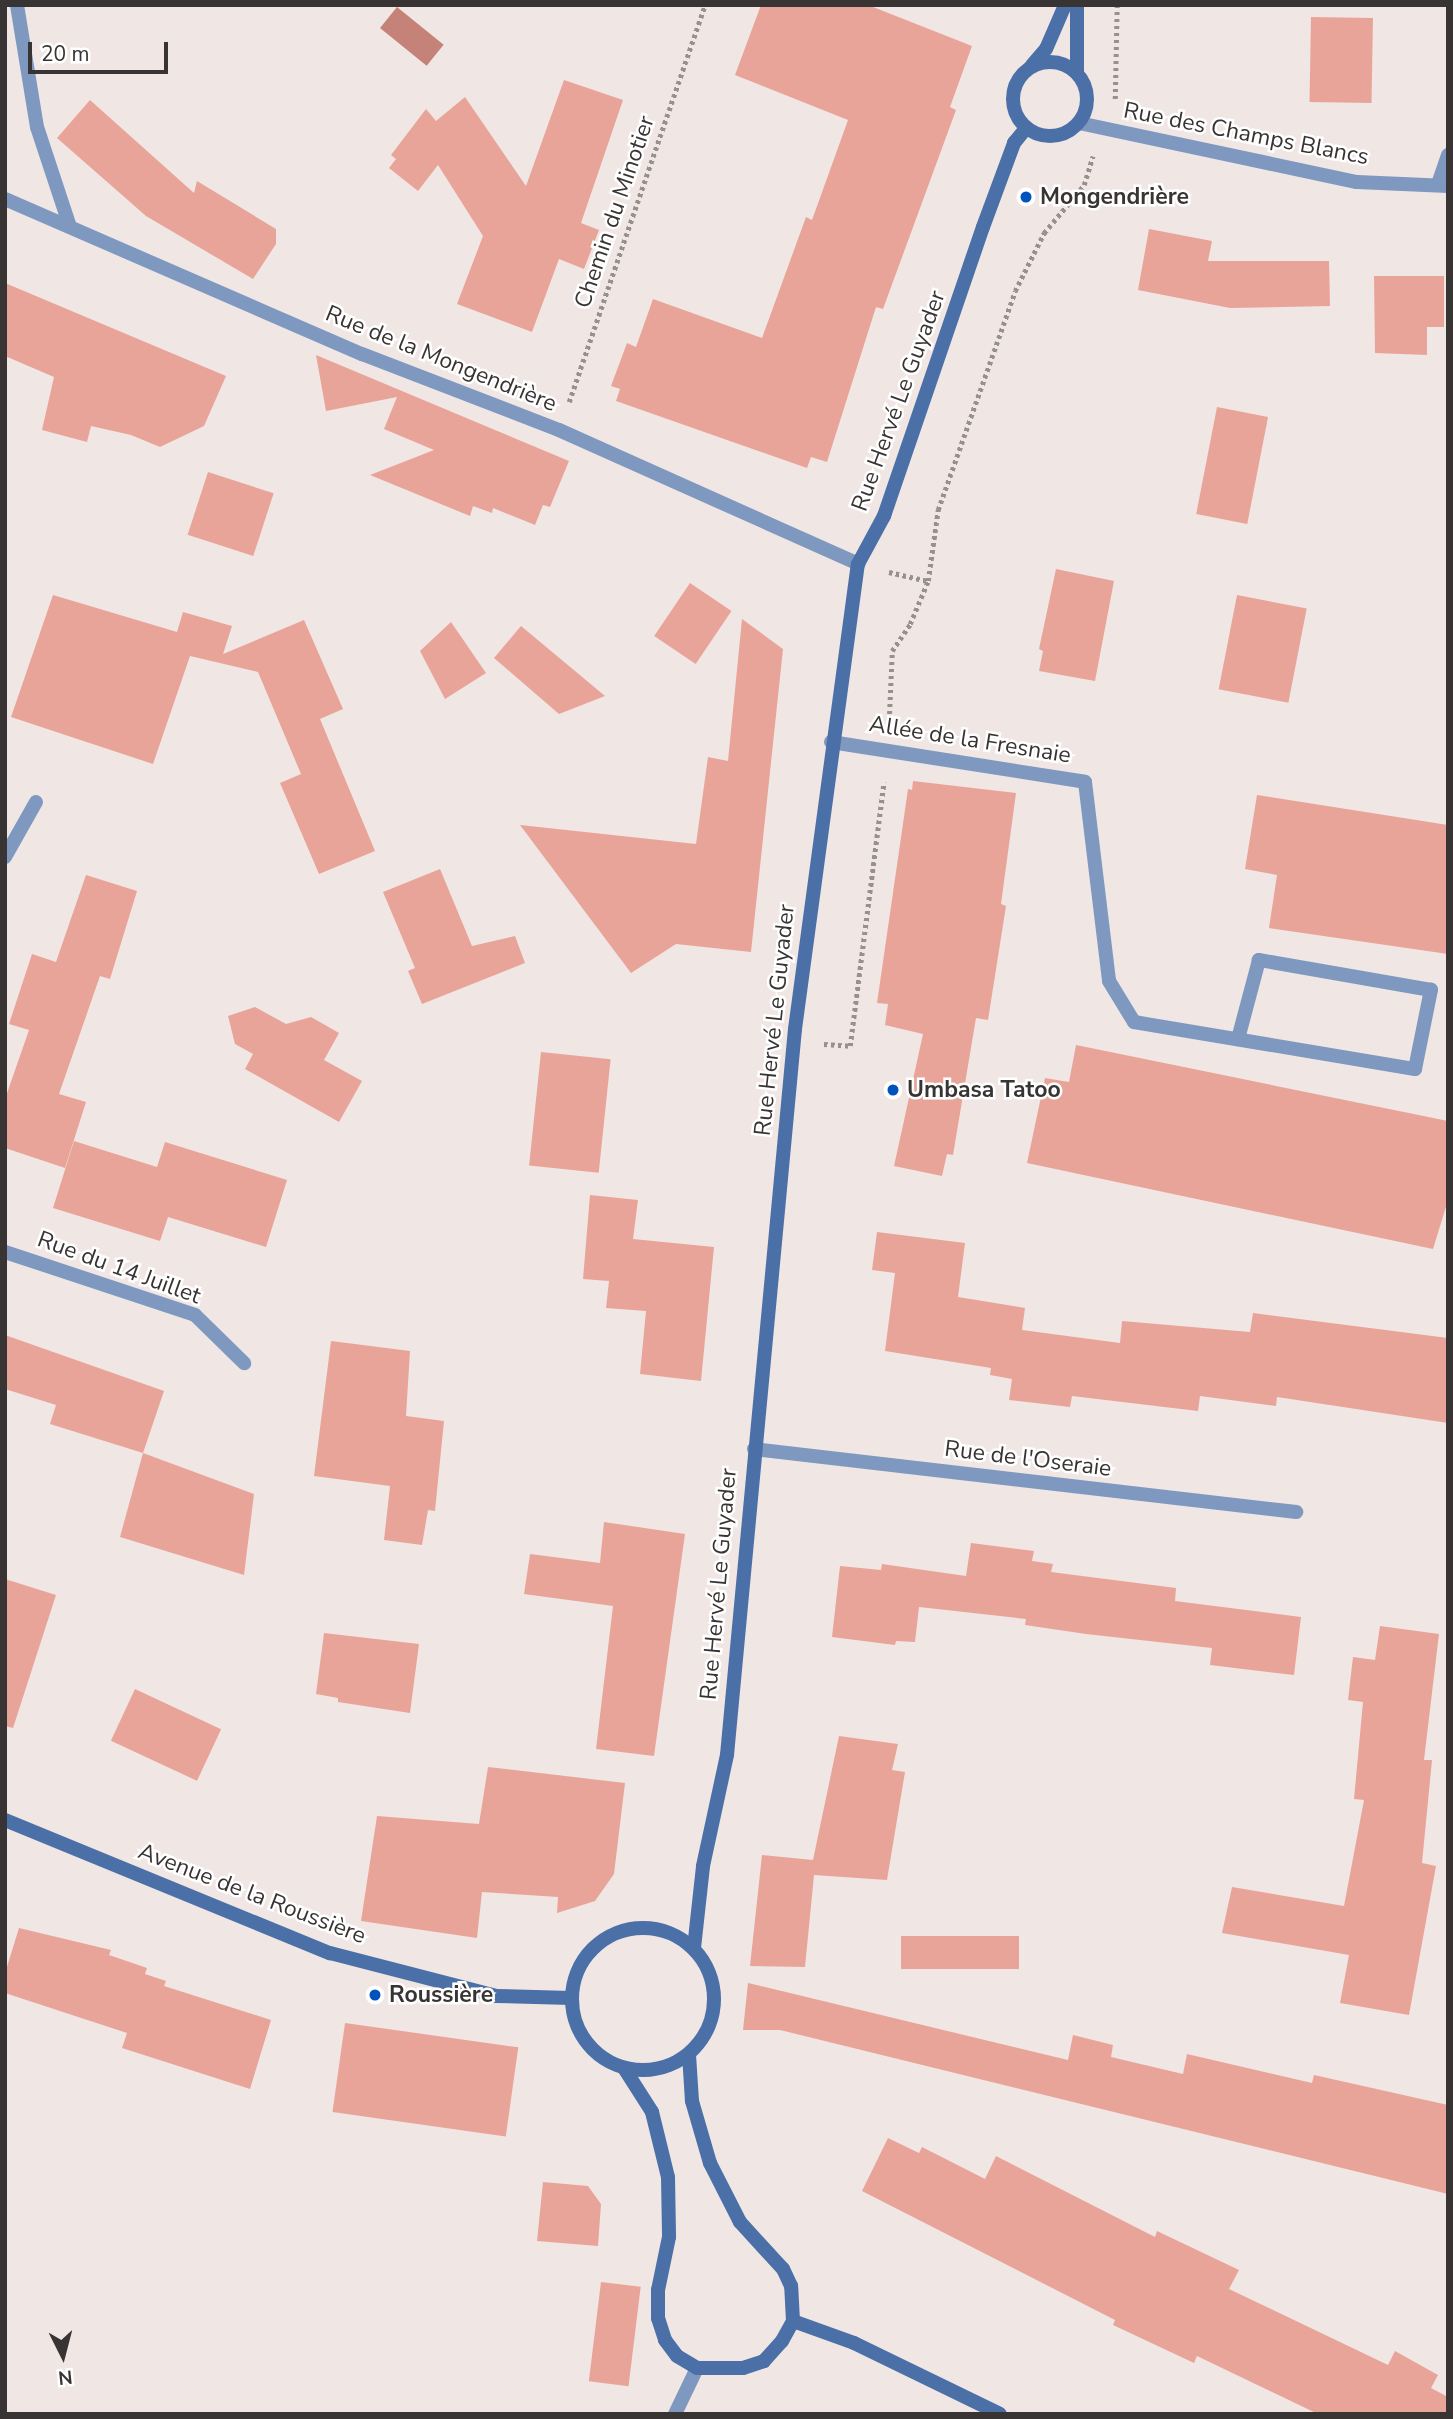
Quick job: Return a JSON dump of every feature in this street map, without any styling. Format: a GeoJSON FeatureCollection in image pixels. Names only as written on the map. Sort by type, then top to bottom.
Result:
{"type":"FeatureCollection","features":[{"type":"Feature","properties":{"kind":"street"},"geometry":{"type":"LineString","coordinates":[[1066,5],[1046,49],[1021,75],[1013,98],[1026,128],[1049,136],[1070,131],[1079,123],[1088,93],[1077,72],[1077,5]]}},
{"type":"Feature","properties":{"kind":"street"},"geometry":{"type":"LineString","coordinates":[[5,18],[21,7],[37,127],[69,224]]}},
{"type":"Feature","properties":{"kind":"street"},"geometry":{"type":"LineString","coordinates":[[1031,67],[1055,61],[1077,72]]}},
{"type":"Feature","properties":{"kind":"street","name":"Rue des Champs Blancs"},"geometry":{"type":"LineString","coordinates":[[1079,123],[1357,182],[1443,185]]}},
{"type":"Feature","properties":{"kind":"street","name":"Rue Hervé Le Guyader"},"geometry":{"type":"LineString","coordinates":[[694,1948],[703,1866],[727,1755],[794,1041],[831,741],[858,564],[884,516],[983,227],[1014,143],[1026,128]]}},
{"type":"Feature","properties":{"kind":"street"},"geometry":{"type":"LineString","coordinates":[[1443,185],[1448,155]]}},
{"type":"Feature","properties":{"kind":"street","name":"Rue de la Mongendrière"},"geometry":{"type":"LineString","coordinates":[[5,199],[69,224],[362,354],[559,430],[858,564]]}},
{"type":"Feature","properties":{"kind":"street","name":"Allée de la Fresnaie"},"geometry":{"type":"LineString","coordinates":[[831,741],[1085,782],[1109,981],[1134,1022],[1415,1069],[1431,990],[1259,960],[1238,1039]]}},
{"type":"Feature","properties":{"kind":"street"},"geometry":{"type":"LineString","coordinates":[[5,857],[36,802]]}},
{"type":"Feature","properties":{"kind":"street","name":"Rue du 14 Juillet"},"geometry":{"type":"LineString","coordinates":[[5,1252],[195,1315],[244,1363]]}},
{"type":"Feature","properties":{"kind":"street","name":"Rue de l'Oseraie"},"geometry":{"type":"LineString","coordinates":[[754,1450],[1296,1512]]}},
{"type":"Feature","properties":{"kind":"street","name":"Avenue de la Roussière"},"geometry":{"type":"LineString","coordinates":[[5,1820],[330,1953],[496,1996],[571,1998]]}},
{"type":"Feature","properties":{"kind":"street"},"geometry":{"type":"LineString","coordinates":[[632,1928],[665,1930],[694,1948],[707,1967],[714,1990],[713,2014],[704,2036],[689,2054],[669,2065],[647,2070],[624,2068],[596,2053],[577,2029],[571,1998],[579,1966],[601,1941],[632,1928]]}},
{"type":"Feature","properties":{"kind":"street"},"geometry":{"type":"LineString","coordinates":[[624,2068],[652,2112],[668,2177],[668,2237],[657,2290],[658,2318],[665,2340],[677,2356],[697,2368],[717,2372],[764,2361],[793,2321],[792,2286],[783,2269],[740,2222],[701,2142],[692,2101],[689,2054]]}},
{"type":"Feature","properties":{"kind":"street"},"geometry":{"type":"LineString","coordinates":[[793,2321],[854,2343],[1000,2414]]}},
{"type":"Feature","properties":{"kind":"street"},"geometry":{"type":"LineString","coordinates":[[676,2414],[697,2368]]}},
{"type":"Feature","properties":{"kind":"path","name":"Chemin du Minotier"},"geometry":{"type":"LineString","coordinates":[[559,430],[705,5]]}},
{"type":"Feature","properties":{"kind":"path"},"geometry":{"type":"LineString","coordinates":[[794,1041],[850,1046],[888,750],[892,651],[910,624],[928,581],[938,510],[1015,291],[1044,233],[1084,185],[1115,97],[1117,5]]}},
{"type":"Feature","properties":{"kind":"shaded area"},"geometry":{"type":"Polygon","coordinates":[[[397,7],[444,45],[427,66],[380,28],[397,7]]]}},
{"type":"Feature","properties":{"kind":"building"},"geometry":{"type":"Polygon","coordinates":[[[761,5],[868,5],[972,46],[950,107],[956,110],[883,309],[876,307],[827,462],[811,457],[807,468],[616,401],[620,389],[611,386],[627,343],[636,347],[653,299],[762,338],[806,217],[812,220],[848,120],[735,75],[761,5]]]}},
{"type":"Feature","properties":{"kind":"building"},"geometry":{"type":"Polygon","coordinates":[[[1311,17],[1373,18],[1372,103],[1310,102],[1311,17]]]}},
{"type":"Feature","properties":{"kind":"building"},"geometry":{"type":"Polygon","coordinates":[[[564,80],[623,100],[581,223],[599,230],[584,269],[559,259],[532,332],[457,304],[483,236],[438,165],[418,191],[389,168],[396,159],[391,155],[426,109],[436,121],[465,97],[526,186],[564,80]]]}},
{"type":"Feature","properties":{"kind":"building"},"geometry":{"type":"Polygon","coordinates":[[[90,100],[194,193],[197,181],[276,229],[276,244],[253,279],[146,216],[57,138],[90,100]]]}},
{"type":"Feature","properties":{"kind":"building"},"geometry":{"type":"Polygon","coordinates":[[[1149,229],[1212,241],[1208,261],[1329,261],[1330,306],[1230,308],[1138,290],[1149,229]]]}},
{"type":"Feature","properties":{"kind":"building"},"geometry":{"type":"Polygon","coordinates":[[[1374,276],[1444,276],[1444,327],[1427,327],[1427,355],[1375,353],[1374,276]]]}},
{"type":"Feature","properties":{"kind":"building"},"geometry":{"type":"Polygon","coordinates":[[[5,283],[226,376],[204,426],[160,447],[131,435],[91,426],[87,442],[42,430],[54,377],[5,356],[5,283]]]}},
{"type":"Feature","properties":{"kind":"building"},"geometry":{"type":"Polygon","coordinates":[[[316,355],[569,461],[550,507],[543,505],[535,525],[493,508],[492,513],[473,506],[470,516],[370,475],[434,450],[384,429],[397,397],[326,411],[316,355]]]}},
{"type":"Feature","properties":{"kind":"building"},"geometry":{"type":"Polygon","coordinates":[[[1217,407],[1268,417],[1247,524],[1196,514],[1217,407]]]}},
{"type":"Feature","properties":{"kind":"building"},"geometry":{"type":"Polygon","coordinates":[[[208,472],[274,493],[253,556],[188,535],[208,472]]]}},
{"type":"Feature","properties":{"kind":"building"},"geometry":{"type":"Polygon","coordinates":[[[1056,569],[1114,581],[1095,681],[1039,671],[1043,651],[1039,649],[1056,569]]]}},
{"type":"Feature","properties":{"kind":"building"},"geometry":{"type":"Polygon","coordinates":[[[690,583],[731,611],[696,664],[654,636],[690,583]]]}},
{"type":"Feature","properties":{"kind":"building"},"geometry":{"type":"Polygon","coordinates":[[[53,595],[177,632],[183,612],[232,626],[223,654],[304,620],[343,709],[320,719],[375,851],[319,874],[280,783],[301,774],[258,672],[190,656],[153,764],[11,717],[53,595]]]}},
{"type":"Feature","properties":{"kind":"building"},"geometry":{"type":"Polygon","coordinates":[[[1237,595],[1307,609],[1288,703],[1219,689],[1237,595]]]}},
{"type":"Feature","properties":{"kind":"building"},"geometry":{"type":"Polygon","coordinates":[[[742,619],[783,649],[751,952],[676,944],[631,973],[520,825],[696,844],[708,757],[728,761],[742,619]]]}},
{"type":"Feature","properties":{"kind":"building"},"geometry":{"type":"Polygon","coordinates":[[[451,622],[486,673],[445,699],[420,651],[451,622]]]}},
{"type":"Feature","properties":{"kind":"building"},"geometry":{"type":"Polygon","coordinates":[[[521,626],[605,696],[559,714],[494,658],[521,626]]]}},
{"type":"Feature","properties":{"kind":"building"},"geometry":{"type":"Polygon","coordinates":[[[913,781],[1016,793],[1001,904],[1006,906],[988,1020],[976,1018],[953,1155],[947,1154],[942,1176],[894,1166],[923,1034],[885,1025],[888,1004],[877,1003],[908,789],[912,790],[913,781]]]}},
{"type":"Feature","properties":{"kind":"building"},"geometry":{"type":"Polygon","coordinates":[[[1257,795],[1448,825],[1448,954],[1269,928],[1277,875],[1245,869],[1257,795]]]}},
{"type":"Feature","properties":{"kind":"building"},"geometry":{"type":"Polygon","coordinates":[[[440,869],[472,946],[515,936],[525,963],[422,1004],[408,971],[415,968],[383,892],[440,869]]]}},
{"type":"Feature","properties":{"kind":"building"},"geometry":{"type":"Polygon","coordinates":[[[86,875],[137,891],[110,979],[100,976],[59,1094],[86,1102],[65,1168],[5,1148],[5,1099],[29,1030],[9,1024],[32,954],[56,962],[86,875]]]}},
{"type":"Feature","properties":{"kind":"building"},"geometry":{"type":"Polygon","coordinates":[[[255,1007],[286,1024],[311,1017],[339,1033],[324,1060],[362,1081],[339,1122],[245,1069],[253,1054],[235,1044],[228,1016],[255,1007]]]}},
{"type":"Feature","properties":{"kind":"building"},"geometry":{"type":"Polygon","coordinates":[[[1076,1045],[1448,1121],[1448,1200],[1433,1249],[1027,1163],[1045,1078],[1069,1082],[1076,1045]]]}},
{"type":"Feature","properties":{"kind":"building"},"geometry":{"type":"Polygon","coordinates":[[[541,1052],[611,1059],[599,1173],[529,1165],[541,1052]]]}},
{"type":"Feature","properties":{"kind":"building"},"geometry":{"type":"Polygon","coordinates":[[[74,1141],[157,1167],[165,1142],[287,1180],[266,1247],[168,1217],[160,1241],[53,1208],[74,1141]]]}},
{"type":"Feature","properties":{"kind":"building"},"geometry":{"type":"Polygon","coordinates":[[[590,1195],[638,1200],[633,1239],[714,1247],[701,1381],[640,1374],[646,1311],[606,1308],[609,1281],[583,1279],[590,1195]]]}},
{"type":"Feature","properties":{"kind":"building"},"geometry":{"type":"Polygon","coordinates":[[[877,1232],[965,1243],[958,1297],[1025,1308],[1022,1330],[1120,1343],[1122,1321],[1250,1332],[1253,1313],[1448,1338],[1448,1423],[1277,1397],[1276,1406],[1200,1396],[1198,1411],[1072,1396],[1070,1407],[1009,1400],[1012,1379],[990,1375],[991,1368],[885,1351],[895,1273],[872,1270],[877,1232]]]}},
{"type":"Feature","properties":{"kind":"building"},"geometry":{"type":"Polygon","coordinates":[[[5,1335],[164,1391],[143,1453],[50,1424],[56,1405],[5,1389],[5,1335]]]}},
{"type":"Feature","properties":{"kind":"building"},"geometry":{"type":"Polygon","coordinates":[[[331,1341],[410,1351],[406,1416],[444,1421],[435,1511],[428,1510],[422,1545],[384,1540],[390,1486],[314,1476],[331,1341]]]}},
{"type":"Feature","properties":{"kind":"building"},"geometry":{"type":"Polygon","coordinates":[[[143,1453],[254,1494],[244,1575],[120,1537],[143,1453]]]}},
{"type":"Feature","properties":{"kind":"building"},"geometry":{"type":"Polygon","coordinates":[[[604,1522],[685,1534],[654,1756],[596,1749],[613,1606],[524,1594],[530,1554],[600,1563],[604,1522]]]}},
{"type":"Feature","properties":{"kind":"building"},"geometry":{"type":"Polygon","coordinates":[[[971,1543],[1034,1551],[1032,1561],[1053,1564],[1051,1572],[1176,1588],[1175,1601],[1301,1617],[1294,1675],[1210,1665],[1212,1648],[1086,1634],[1025,1625],[1026,1619],[919,1607],[915,1642],[896,1641],[895,1645],[832,1637],[840,1566],[881,1570],[882,1564],[966,1576],[971,1543]]]}},
{"type":"Feature","properties":{"kind":"building"},"geometry":{"type":"Polygon","coordinates":[[[5,1579],[56,1595],[13,1728],[5,1726],[5,1579]]]}},
{"type":"Feature","properties":{"kind":"building"},"geometry":{"type":"Polygon","coordinates":[[[1380,1626],[1439,1634],[1424,1760],[1432,1760],[1422,1863],[1436,1866],[1409,2015],[1340,2003],[1349,1955],[1222,1933],[1232,1887],[1344,1906],[1364,1800],[1354,1799],[1363,1702],[1348,1700],[1353,1657],[1375,1660],[1380,1626]]]}},
{"type":"Feature","properties":{"kind":"building"},"geometry":{"type":"Polygon","coordinates":[[[324,1633],[419,1644],[410,1713],[338,1702],[338,1698],[316,1694],[324,1633]]]}},
{"type":"Feature","properties":{"kind":"building"},"geometry":{"type":"Polygon","coordinates":[[[135,1689],[221,1729],[197,1781],[111,1741],[135,1689]]]}},
{"type":"Feature","properties":{"kind":"building"},"geometry":{"type":"Polygon","coordinates":[[[839,1736],[898,1744],[892,1770],[905,1772],[887,1880],[814,1875],[805,1967],[750,1966],[762,1855],[813,1860],[839,1736]]]}},
{"type":"Feature","properties":{"kind":"building"},"geometry":{"type":"Polygon","coordinates":[[[488,1767],[625,1783],[614,1874],[595,1901],[557,1913],[558,1897],[482,1892],[477,1938],[361,1921],[377,1816],[479,1824],[488,1767]]]}},
{"type":"Feature","properties":{"kind":"building"},"geometry":{"type":"Polygon","coordinates":[[[19,1928],[111,1950],[109,1955],[147,1968],[145,1974],[166,1981],[164,1986],[271,2020],[250,2089],[122,2048],[127,2033],[5,1993],[5,1973],[19,1928]]]}},
{"type":"Feature","properties":{"kind":"building"},"geometry":{"type":"Polygon","coordinates":[[[901,1936],[1019,1936],[1019,1969],[901,1969],[901,1936]]]}},
{"type":"Feature","properties":{"kind":"building"},"geometry":{"type":"Polygon","coordinates":[[[748,1983],[1068,2060],[1073,2035],[1113,2045],[1111,2057],[1183,2074],[1187,2054],[1312,2083],[1314,2075],[1448,2105],[1448,2194],[780,2030],[743,2030],[748,1983]]]}},
{"type":"Feature","properties":{"kind":"building"},"geometry":{"type":"Polygon","coordinates":[[[345,2023],[518,2047],[506,2136],[332,2112],[345,2023]]]}},
{"type":"Feature","properties":{"kind":"building"},"geometry":{"type":"Polygon","coordinates":[[[888,2138],[919,2153],[922,2147],[985,2179],[996,2156],[1155,2237],[1157,2231],[1239,2270],[1229,2289],[1388,2365],[1395,2351],[1438,2375],[1431,2388],[1448,2397],[1448,2414],[1318,2414],[1197,2356],[1194,2363],[1113,2325],[1115,2320],[862,2191],[888,2138]]]}},
{"type":"Feature","properties":{"kind":"building"},"geometry":{"type":"Polygon","coordinates":[[[543,2182],[588,2186],[601,2204],[598,2246],[537,2241],[543,2182]]]}},
{"type":"Feature","properties":{"kind":"building"},"geometry":{"type":"Polygon","coordinates":[[[601,2282],[641,2287],[629,2386],[589,2381],[601,2282]]]}},
{"type":"Feature","properties":{"kind":"place","name":"Mongendrière"},"geometry":{"type":"Point","coordinates":[1026,197]}},
{"type":"Feature","properties":{"kind":"place","name":"Umbasa Tatoo"},"geometry":{"type":"Point","coordinates":[893,1090]}},
{"type":"Feature","properties":{"kind":"place","name":"Roussière"},"geometry":{"type":"Point","coordinates":[375,1995]}}]}
